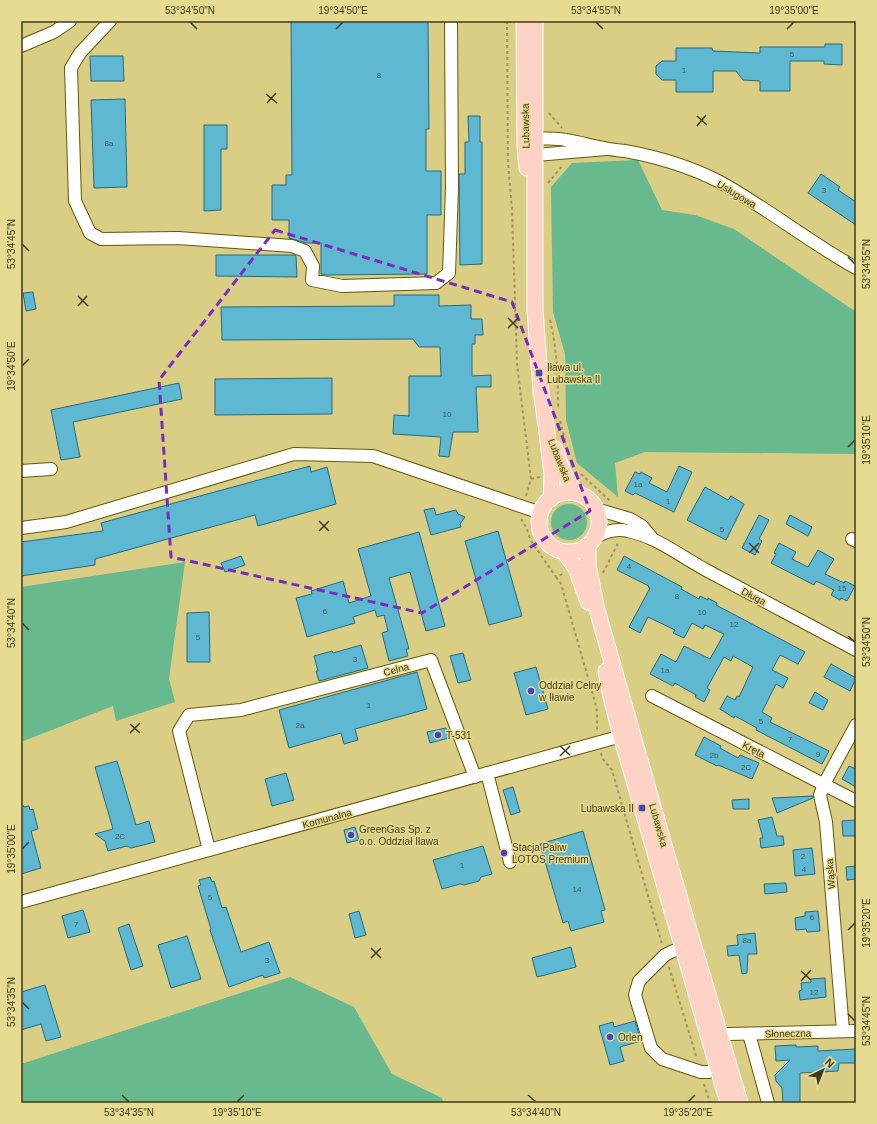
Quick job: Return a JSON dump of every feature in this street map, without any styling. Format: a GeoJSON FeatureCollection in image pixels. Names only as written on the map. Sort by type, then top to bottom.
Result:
{"type":"FeatureCollection","features":[{"type":"Feature","properties":{"kind":"main road","name":"Lubawska"},"geometry":{"type":"LineString","coordinates":[[524,21],[532,147],[535,310],[541,392],[553,421],[563,473],[577,493]]}},
{"type":"Feature","properties":{"kind":"main road","name":"Lubawska"},"geometry":{"type":"LineString","coordinates":[[532,147],[536,21]]}},
{"type":"Feature","properties":{"kind":"main road","name":"Lubawska"},"geometry":{"type":"LineString","coordinates":[[551,499],[553,421]]}},
{"type":"Feature","properties":{"kind":"main road"},"geometry":{"type":"LineString","coordinates":[[563,493],[577,493],[588,499],[596,509],[599,523],[592,541],[577,551],[564,552],[556,549],[544,538],[540,530],[539,522],[541,513],[546,503],[551,499],[563,493]]}},
{"type":"Feature","properties":{"kind":"main road","name":"Lubawska"},"geometry":{"type":"LineString","coordinates":[[592,541],[582,567],[611,697],[627,735],[720,1035],[728,1103]]}},
{"type":"Feature","properties":{"kind":"main road","name":"Lubawska"},"geometry":{"type":"LineString","coordinates":[[564,552],[582,567]]}},
{"type":"Feature","properties":{"kind":"main road","name":"Lubawska"},"geometry":{"type":"LineString","coordinates":[[627,735],[682,948],[705,1024],[740,1103]]}},
{"type":"Feature","properties":{"kind":"main road"},"geometry":{"type":"LineString","coordinates":[[705,1024],[715,1035],[720,1035]]}},
{"type":"Feature","properties":{"kind":"street"},"geometry":{"type":"LineString","coordinates":[[21,46],[54,32],[70,21]]}},
{"type":"Feature","properties":{"kind":"street"},"geometry":{"type":"LineString","coordinates":[[110,21],[80,53],[71,68],[75,201],[90,233],[101,239],[178,238],[292,246],[305,251],[313,266],[312,280],[342,286],[436,283],[449,273],[452,188],[451,21]]}},
{"type":"Feature","properties":{"kind":"street","name":"Usługowa"},"geometry":{"type":"LineString","coordinates":[[532,147],[565,140],[606,149],[625,151],[667,161],[695,171],[719,182],[745,197],[806,238],[856,268]]}},
{"type":"Feature","properties":{"kind":"street","name":"Usługowa"},"geometry":{"type":"LineString","coordinates":[[532,147],[564,153],[606,149]]}},
{"type":"Feature","properties":{"kind":"street"},"geometry":{"type":"LineString","coordinates":[[21,528],[66,522],[294,454],[373,456],[541,513]]}},
{"type":"Feature","properties":{"kind":"street"},"geometry":{"type":"LineString","coordinates":[[21,471],[51,469]]}},
{"type":"Feature","properties":{"kind":"street","name":"Długa"},"geometry":{"type":"LineString","coordinates":[[596,509],[630,519],[642,526],[653,539]]}},
{"type":"Feature","properties":{"kind":"street","name":"Długa"},"geometry":{"type":"LineString","coordinates":[[592,541],[606,531],[617,530],[628,531],[653,539],[704,569],[856,650]]}},
{"type":"Feature","properties":{"kind":"street","name":"Celna"},"geometry":{"type":"LineString","coordinates":[[210,850],[180,731],[189,715],[241,710],[431,660],[481,775]]}},
{"type":"Feature","properties":{"kind":"street","name":"Kręta"},"geometry":{"type":"LineString","coordinates":[[652,696],[856,801]]}},
{"type":"Feature","properties":{"kind":"street","name":"Wąska"},"geometry":{"type":"LineString","coordinates":[[843,1031],[826,822],[820,795],[824,784],[856,725]]}},
{"type":"Feature","properties":{"kind":"street","name":"Komunalna"},"geometry":{"type":"LineString","coordinates":[[21,902],[627,735]]}},
{"type":"Feature","properties":{"kind":"street"},"geometry":{"type":"LineString","coordinates":[[481,775],[510,862]]}},
{"type":"Feature","properties":{"kind":"street"},"geometry":{"type":"LineString","coordinates":[[697,959],[682,948],[665,955],[639,981],[635,995],[651,1048],[662,1059],[701,1072],[724,1069]]}},
{"type":"Feature","properties":{"kind":"street","name":"Słoneczna"},"geometry":{"type":"LineString","coordinates":[[720,1035],[856,1031]]}},
{"type":"Feature","properties":{"kind":"street"},"geometry":{"type":"LineString","coordinates":[[749,1034],[768,1103]]}},
{"type":"Feature","properties":{"kind":"path"},"geometry":{"type":"LineString","coordinates":[[507,21],[508,163],[512,209],[517,364],[531,479],[520,517],[526,527],[531,541],[561,584],[597,712],[596,727],[602,758],[612,770],[665,955],[710,1103]]}},
{"type":"Feature","properties":{"kind":"path"},"geometry":{"type":"LineString","coordinates":[[547,111],[565,131],[565,140]]}},
{"type":"Feature","properties":{"kind":"path"},"geometry":{"type":"LineString","coordinates":[[546,185],[564,164],[564,153]]}},
{"type":"Feature","properties":{"kind":"path"},"geometry":{"type":"LineString","coordinates":[[549,313],[555,339],[558,373],[558,410]]}},
{"type":"Feature","properties":{"kind":"path"},"geometry":{"type":"LineString","coordinates":[[553,421],[566,447]]}},
{"type":"Feature","properties":{"kind":"path"},"geometry":{"type":"LineString","coordinates":[[556,577],[582,567],[607,565]]}},
{"type":"Feature","properties":{"kind":"highlighted area"},"geometry":{"type":"Polygon","coordinates":[[[275,230],[512,302],[590,511],[422,613],[171,557],[159,380],[275,230]]]}},
{"type":"Feature","properties":{"kind":"green space"},"geometry":{"type":"Polygon","coordinates":[[[638,160],[662,210],[695,215],[734,229],[856,312],[856,454],[645,452],[615,463],[618,497],[577,463],[566,420],[565,354],[553,312],[551,187],[572,163],[638,160]]]}},
{"type":"Feature","properties":{"kind":"green space"},"geometry":{"type":"Polygon","coordinates":[[[569,504],[579,507],[584,512],[587,522],[584,532],[579,537],[569,540],[559,537],[554,532],[551,522],[554,512],[559,507],[569,504]]]}},
{"type":"Feature","properties":{"kind":"green space"},"geometry":{"type":"Polygon","coordinates":[[[185,562],[169,679],[175,702],[116,721],[113,706],[21,742],[21,587],[185,562]]]}},
{"type":"Feature","properties":{"kind":"green space"},"geometry":{"type":"Polygon","coordinates":[[[290,977],[354,1007],[392,1074],[442,1098],[443,1103],[21,1103],[21,1064],[290,977]]]}},
{"type":"Feature","properties":{"kind":"building"},"geometry":{"type":"Polygon","coordinates":[[[291,21],[428,21],[429,129],[426,129],[426,171],[441,171],[441,215],[427,215],[427,274],[321,274],[321,243],[306,243],[289,238],[289,220],[272,220],[272,185],[286,185],[286,175],[292,175],[291,21]]]}},
{"type":"Feature","properties":{"kind":"building"},"geometry":{"type":"Polygon","coordinates":[[[825,44],[842,44],[842,65],[824,64],[824,61],[790,61],[790,91],[760,91],[760,81],[743,80],[736,71],[713,71],[713,92],[676,92],[676,80],[662,80],[656,74],[656,66],[662,61],[676,61],[676,48],[712,48],[713,51],[760,53],[760,47],[825,47],[825,44]]]}},
{"type":"Feature","properties":{"kind":"building"},"geometry":{"type":"Polygon","coordinates":[[[90,56],[123,56],[124,81],[91,81],[90,56]]]}},
{"type":"Feature","properties":{"kind":"building"},"geometry":{"type":"Polygon","coordinates":[[[125,99],[127,187],[94,188],[91,100],[125,99]]]}},
{"type":"Feature","properties":{"kind":"building"},"geometry":{"type":"Polygon","coordinates":[[[468,116],[480,116],[480,142],[482,142],[482,264],[460,265],[459,174],[465,174],[465,142],[469,142],[468,116]]]}},
{"type":"Feature","properties":{"kind":"building"},"geometry":{"type":"Polygon","coordinates":[[[204,125],[227,125],[227,149],[221,149],[221,210],[204,211],[204,125]]]}},
{"type":"Feature","properties":{"kind":"building"},"geometry":{"type":"Polygon","coordinates":[[[821,174],[840,187],[838,190],[856,202],[856,225],[808,193],[821,174]]]}},
{"type":"Feature","properties":{"kind":"building"},"geometry":{"type":"Polygon","coordinates":[[[216,255],[295,255],[297,277],[216,276],[216,255]]]}},
{"type":"Feature","properties":{"kind":"building"},"geometry":{"type":"Polygon","coordinates":[[[33,292],[36,309],[26,311],[23,293],[33,292]]]}},
{"type":"Feature","properties":{"kind":"building"},"geometry":{"type":"Polygon","coordinates":[[[394,295],[439,295],[439,306],[471,305],[471,319],[482,319],[483,335],[475,335],[475,344],[472,344],[472,376],[491,375],[491,387],[476,387],[478,432],[453,432],[449,457],[439,456],[441,437],[393,434],[394,415],[409,416],[409,376],[441,376],[440,347],[419,347],[413,339],[222,340],[221,307],[394,306],[394,295]]]}},
{"type":"Feature","properties":{"kind":"building"},"geometry":{"type":"Polygon","coordinates":[[[332,378],[332,414],[215,415],[215,379],[332,378]]]}},
{"type":"Feature","properties":{"kind":"building"},"geometry":{"type":"Polygon","coordinates":[[[179,383],[182,399],[73,422],[80,457],[61,460],[51,410],[179,383]]]}},
{"type":"Feature","properties":{"kind":"building"},"geometry":{"type":"Polygon","coordinates":[[[310,466],[311,472],[327,467],[336,504],[258,526],[255,515],[95,559],[95,565],[21,576],[21,542],[103,531],[101,523],[310,466]]]}},
{"type":"Feature","properties":{"kind":"building"},"geometry":{"type":"Polygon","coordinates":[[[679,466],[692,472],[674,512],[635,493],[633,495],[625,491],[635,472],[640,474],[641,472],[652,478],[649,483],[667,492],[679,466]]]}},
{"type":"Feature","properties":{"kind":"building"},"geometry":{"type":"Polygon","coordinates":[[[705,487],[728,500],[731,496],[744,504],[726,540],[687,520],[705,487]]]}},
{"type":"Feature","properties":{"kind":"building"},"geometry":{"type":"Polygon","coordinates":[[[434,508],[436,515],[456,510],[458,514],[465,517],[460,524],[461,527],[431,535],[424,510],[434,508]]]}},
{"type":"Feature","properties":{"kind":"building"},"geometry":{"type":"Polygon","coordinates":[[[759,515],[769,520],[759,539],[762,541],[755,555],[742,548],[759,515]]]}},
{"type":"Feature","properties":{"kind":"building"},"geometry":{"type":"Polygon","coordinates":[[[790,515],[812,527],[808,536],[786,524],[790,515]]]}},
{"type":"Feature","properties":{"kind":"building"},"geometry":{"type":"Polygon","coordinates":[[[498,531],[522,616],[489,625],[465,541],[498,531]]]}},
{"type":"Feature","properties":{"kind":"building"},"geometry":{"type":"Polygon","coordinates":[[[419,532],[445,626],[426,631],[410,572],[389,578],[409,649],[406,649],[408,656],[389,661],[382,633],[388,631],[384,615],[377,617],[375,610],[353,617],[355,623],[307,637],[296,598],[312,594],[311,591],[343,581],[349,603],[371,596],[358,549],[419,532]]]}},
{"type":"Feature","properties":{"kind":"building"},"geometry":{"type":"Polygon","coordinates":[[[779,543],[796,552],[792,559],[808,567],[818,550],[834,559],[825,574],[844,583],[845,581],[855,586],[847,601],[841,598],[840,600],[831,595],[834,590],[816,581],[814,585],[771,563],[776,554],[774,553],[779,543]]]}},
{"type":"Feature","properties":{"kind":"building"},"geometry":{"type":"Polygon","coordinates":[[[241,556],[245,565],[225,572],[221,563],[241,556]]]}},
{"type":"Feature","properties":{"kind":"building"},"geometry":{"type":"Polygon","coordinates":[[[624,556],[682,587],[681,589],[699,599],[700,596],[708,600],[708,598],[717,603],[716,605],[805,652],[798,664],[780,655],[772,670],[788,678],[783,688],[776,684],[762,712],[772,718],[770,722],[829,751],[822,764],[756,730],[757,728],[735,716],[734,718],[720,709],[727,696],[735,700],[737,696],[739,697],[753,667],[733,656],[731,661],[724,657],[707,688],[710,690],[704,702],[695,697],[696,695],[675,683],[673,686],[650,674],[661,654],[676,662],[684,646],[710,659],[724,634],[705,625],[703,629],[692,623],[684,638],[673,633],[675,630],[648,617],[640,633],[629,627],[650,588],[648,587],[649,586],[617,570],[624,556]]]}},
{"type":"Feature","properties":{"kind":"building"},"geometry":{"type":"Polygon","coordinates":[[[209,612],[210,662],[187,662],[187,613],[209,612]]]}},
{"type":"Feature","properties":{"kind":"building"},"geometry":{"type":"Polygon","coordinates":[[[361,645],[368,668],[319,681],[314,656],[332,651],[333,653],[361,645]]]}},
{"type":"Feature","properties":{"kind":"building"},"geometry":{"type":"Polygon","coordinates":[[[463,653],[471,680],[458,683],[450,656],[463,653]]]}},
{"type":"Feature","properties":{"kind":"building"},"geometry":{"type":"Polygon","coordinates":[[[831,664],[856,678],[850,691],[824,677],[831,664]]]}},
{"type":"Feature","properties":{"kind":"building","name":"Oddział Celny w Iławie"},"geometry":{"type":"Polygon","coordinates":[[[536,667],[548,709],[526,715],[514,673],[536,667]]]}},
{"type":"Feature","properties":{"kind":"building"},"geometry":{"type":"Polygon","coordinates":[[[417,672],[427,709],[355,729],[358,740],[344,744],[341,733],[289,748],[279,710],[417,672]]]}},
{"type":"Feature","properties":{"kind":"building"},"geometry":{"type":"Polygon","coordinates":[[[815,692],[828,700],[823,710],[809,703],[815,692]]]}},
{"type":"Feature","properties":{"kind":"building","name":"T-531"},"geometry":{"type":"Polygon","coordinates":[[[446,728],[449,738],[430,743],[427,732],[446,728]]]}},
{"type":"Feature","properties":{"kind":"building"},"geometry":{"type":"Polygon","coordinates":[[[704,737],[721,746],[720,748],[738,758],[740,755],[759,763],[752,779],[718,765],[717,766],[695,755],[704,737]]]}},
{"type":"Feature","properties":{"kind":"building"},"geometry":{"type":"Polygon","coordinates":[[[117,761],[136,825],[149,821],[155,842],[131,848],[127,846],[108,851],[105,841],[95,834],[113,829],[95,767],[117,761]]]}},
{"type":"Feature","properties":{"kind":"building"},"geometry":{"type":"Polygon","coordinates":[[[849,766],[856,769],[856,787],[842,779],[849,766]]]}},
{"type":"Feature","properties":{"kind":"building"},"geometry":{"type":"Polygon","coordinates":[[[286,773],[294,800],[272,806],[265,779],[286,773]]]}},
{"type":"Feature","properties":{"kind":"building"},"geometry":{"type":"Polygon","coordinates":[[[513,787],[520,812],[511,815],[503,790],[513,787]]]}},
{"type":"Feature","properties":{"kind":"building"},"geometry":{"type":"Polygon","coordinates":[[[813,796],[813,798],[777,813],[772,798],[813,796]]]}},
{"type":"Feature","properties":{"kind":"building"},"geometry":{"type":"Polygon","coordinates":[[[749,799],[749,809],[733,809],[732,800],[749,799]]]}},
{"type":"Feature","properties":{"kind":"building"},"geometry":{"type":"Polygon","coordinates":[[[21,806],[29,806],[30,810],[33,809],[38,829],[31,831],[41,868],[21,874],[21,806]]]}},
{"type":"Feature","properties":{"kind":"building"},"geometry":{"type":"Polygon","coordinates":[[[772,817],[777,836],[783,836],[784,845],[761,848],[760,838],[763,838],[758,820],[772,817]]]}},
{"type":"Feature","properties":{"kind":"building"},"geometry":{"type":"Polygon","coordinates":[[[856,820],[856,836],[843,836],[842,821],[856,820]]]}},
{"type":"Feature","properties":{"kind":"building","name":"GreenGas Sp. z o.o. Oddział Iława"},"geometry":{"type":"Polygon","coordinates":[[[355,827],[359,840],[347,843],[344,830],[355,827]]]}},
{"type":"Feature","properties":{"kind":"building"},"geometry":{"type":"Polygon","coordinates":[[[583,831],[605,910],[601,911],[604,922],[571,931],[568,921],[563,923],[540,844],[583,831]]]}},
{"type":"Feature","properties":{"kind":"building"},"geometry":{"type":"Polygon","coordinates":[[[483,846],[492,874],[481,877],[479,881],[442,889],[433,860],[483,846]]]}},
{"type":"Feature","properties":{"kind":"building"},"geometry":{"type":"Polygon","coordinates":[[[812,848],[815,874],[795,876],[793,850],[812,848]]]}},
{"type":"Feature","properties":{"kind":"building"},"geometry":{"type":"Polygon","coordinates":[[[856,866],[856,879],[847,880],[846,867],[856,866]]]}},
{"type":"Feature","properties":{"kind":"building"},"geometry":{"type":"Polygon","coordinates":[[[210,877],[212,882],[214,881],[222,908],[226,907],[241,952],[269,942],[280,973],[264,978],[263,975],[229,987],[210,930],[211,929],[198,886],[201,885],[199,880],[210,877]]]}},
{"type":"Feature","properties":{"kind":"building"},"geometry":{"type":"Polygon","coordinates":[[[786,883],[787,892],[765,894],[764,884],[786,883]]]}},
{"type":"Feature","properties":{"kind":"building"},"geometry":{"type":"Polygon","coordinates":[[[83,910],[90,932],[68,938],[62,916],[83,910]]]}},
{"type":"Feature","properties":{"kind":"building"},"geometry":{"type":"Polygon","coordinates":[[[359,911],[366,935],[355,938],[349,914],[359,911]]]}},
{"type":"Feature","properties":{"kind":"building"},"geometry":{"type":"Polygon","coordinates":[[[818,911],[820,931],[807,932],[806,929],[796,930],[795,918],[805,916],[805,912],[818,911]]]}},
{"type":"Feature","properties":{"kind":"building"},"geometry":{"type":"Polygon","coordinates":[[[129,924],[143,966],[131,970],[118,928],[129,924]]]}},
{"type":"Feature","properties":{"kind":"building"},"geometry":{"type":"Polygon","coordinates":[[[755,933],[757,954],[748,954],[747,973],[742,974],[739,955],[728,956],[727,946],[738,945],[737,935],[755,933]]]}},
{"type":"Feature","properties":{"kind":"building"},"geometry":{"type":"Polygon","coordinates":[[[187,936],[201,979],[171,988],[158,945],[187,936]]]}},
{"type":"Feature","properties":{"kind":"building"},"geometry":{"type":"Polygon","coordinates":[[[571,947],[576,967],[537,977],[532,958],[571,947]]]}},
{"type":"Feature","properties":{"kind":"building"},"geometry":{"type":"Polygon","coordinates":[[[825,978],[826,997],[800,1000],[799,991],[802,990],[801,983],[811,982],[811,979],[825,978]]]}},
{"type":"Feature","properties":{"kind":"building"},"geometry":{"type":"Polygon","coordinates":[[[45,985],[61,1037],[46,1041],[41,1024],[21,1030],[21,992],[45,985]]]}},
{"type":"Feature","properties":{"kind":"building"},"geometry":{"type":"Polygon","coordinates":[[[635,1021],[641,1041],[620,1047],[624,1061],[610,1065],[599,1026],[613,1022],[614,1027],[635,1021]]]}},
{"type":"Feature","properties":{"kind":"building"},"geometry":{"type":"Polygon","coordinates":[[[796,1045],[796,1047],[818,1046],[818,1051],[856,1049],[856,1063],[839,1063],[838,1071],[800,1073],[800,1103],[783,1103],[782,1088],[776,1081],[775,1075],[790,1060],[776,1061],[775,1046],[796,1045]]]}},
{"type":"Feature","properties":{"kind":"place","name":"Iława ul. Lubawska II"},"geometry":{"type":"Point","coordinates":[539,373]}},
{"type":"Feature","properties":{"kind":"place","name":"Oddział Celny w Iławie"},"geometry":{"type":"Point","coordinates":[531,691]}},
{"type":"Feature","properties":{"kind":"place","name":"T-531"},"geometry":{"type":"Point","coordinates":[438,735]}},
{"type":"Feature","properties":{"kind":"place","name":"Lubawska II"},"geometry":{"type":"Point","coordinates":[642,808]}},
{"type":"Feature","properties":{"kind":"place","name":"GreenGas Sp. z o.o. Oddział Iława"},"geometry":{"type":"Point","coordinates":[351,835]}},
{"type":"Feature","properties":{"kind":"place","name":"Stacja Paliw LOTOS Premium"},"geometry":{"type":"Point","coordinates":[504,853]}},
{"type":"Feature","properties":{"kind":"place","name":"Orlen"},"geometry":{"type":"Point","coordinates":[610,1037]}}]}
